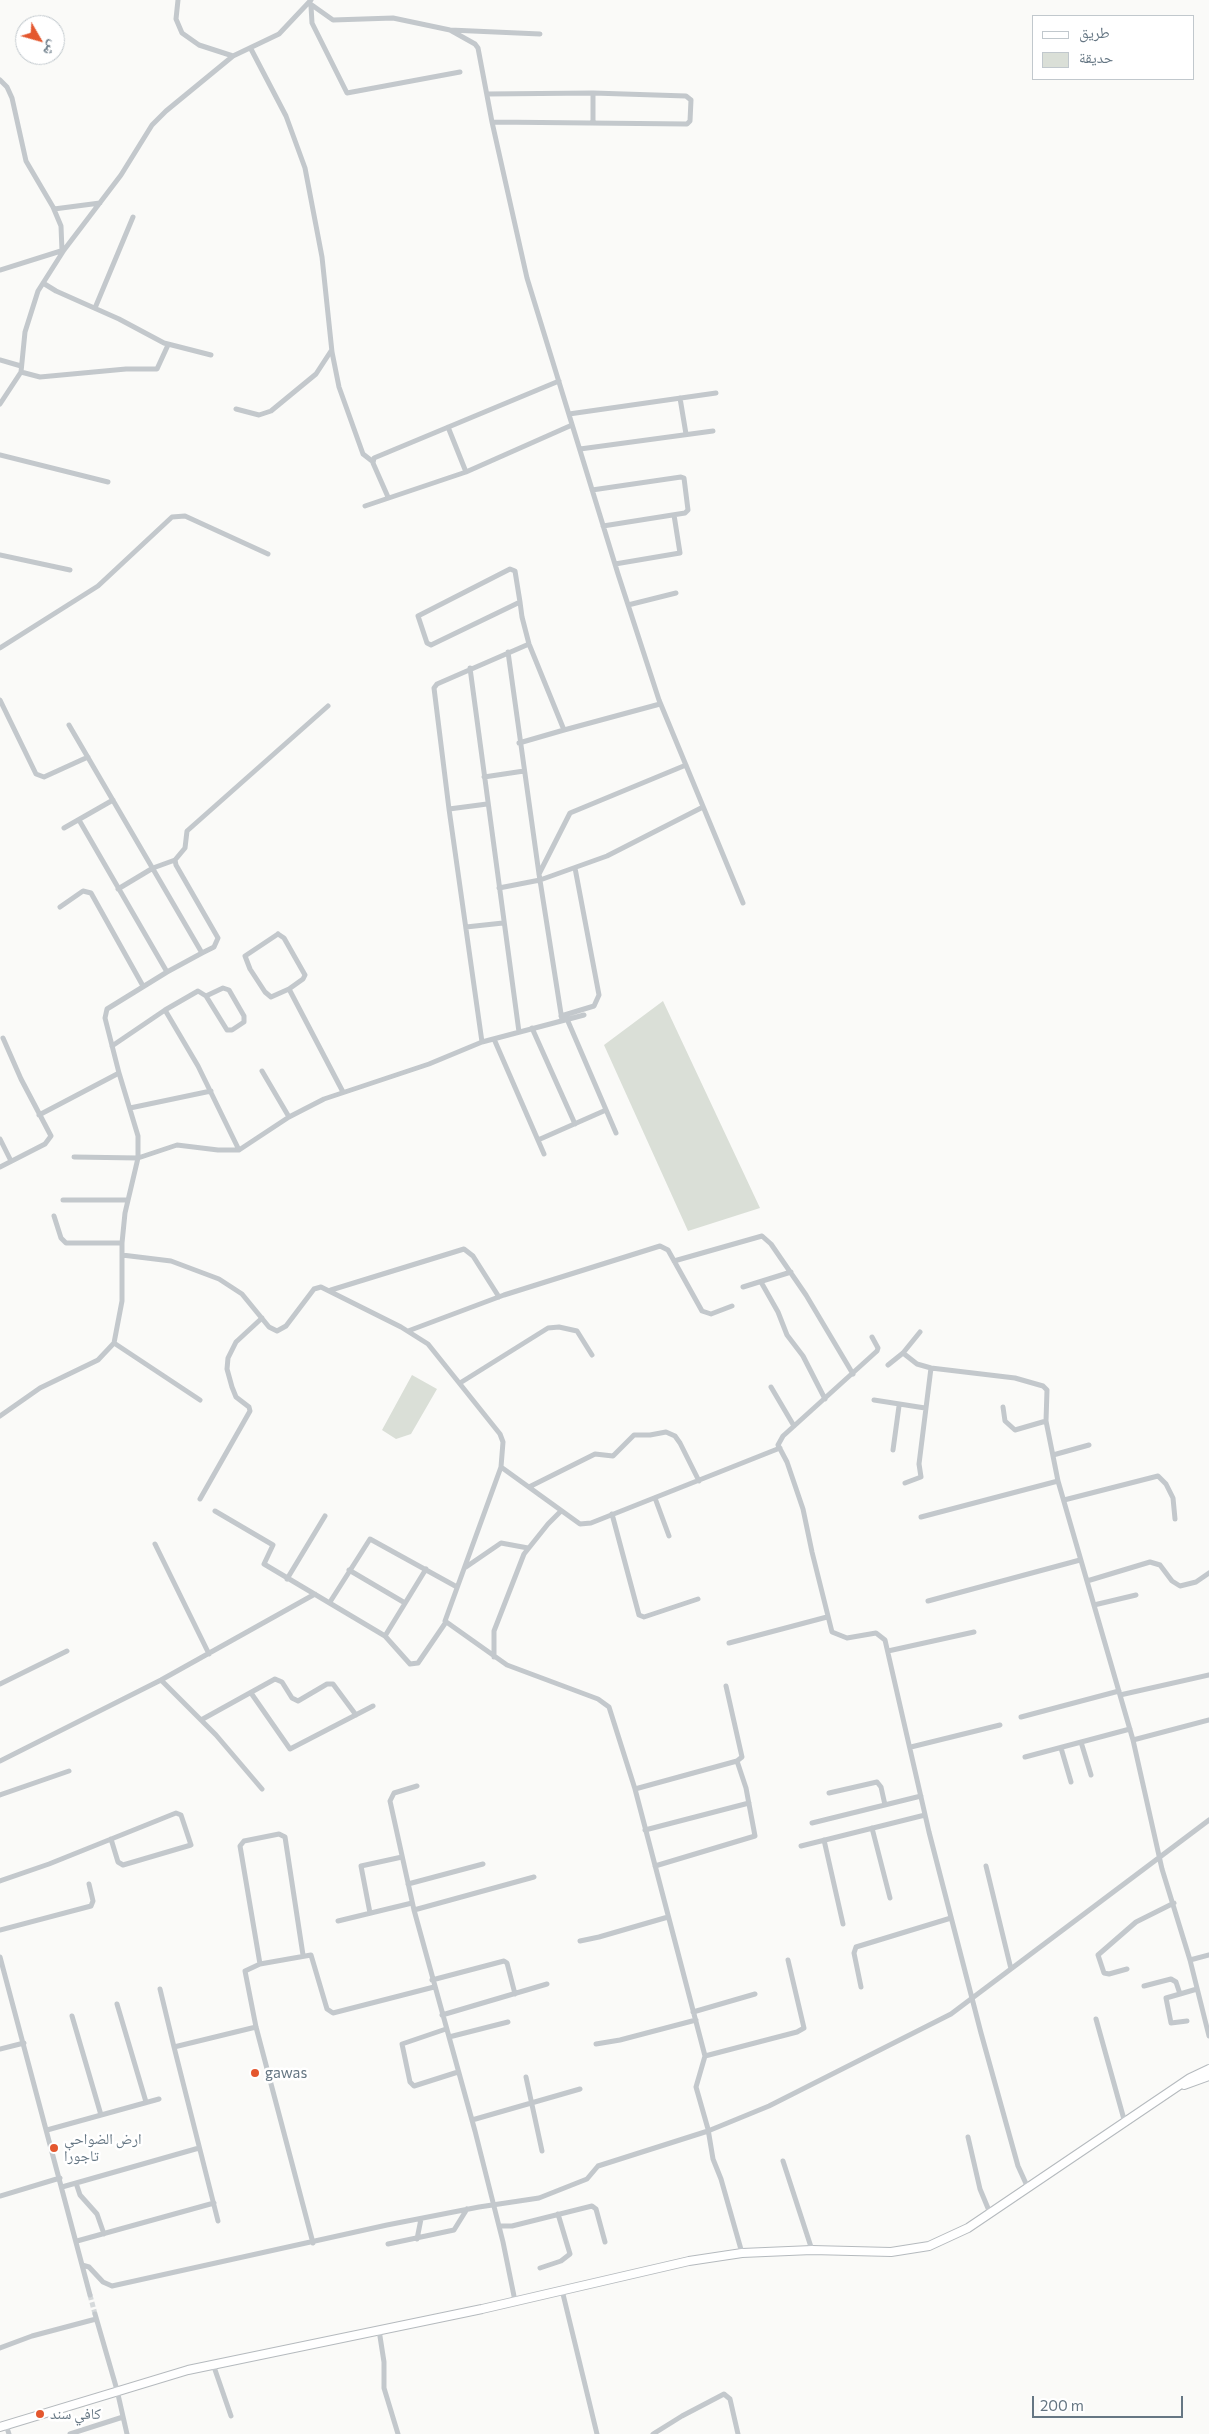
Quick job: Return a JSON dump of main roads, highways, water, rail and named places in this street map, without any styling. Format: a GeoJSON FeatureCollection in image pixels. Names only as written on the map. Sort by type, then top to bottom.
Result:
{"type":"FeatureCollection","features":[{"type":"Feature","properties":{"kind":"main road"},"geometry":{"type":"LineString","coordinates":[[3,2426],[117,2390],[213,2364],[516,2301],[670,2265],[742,2253],[812,2250],[872,2252],[917,2249],[945,2240],[990,2213],[1178,2087],[1209,2069]]}},
{"type":"Feature","properties":{"kind":"main road"},"geometry":{"type":"LineString","coordinates":[[1178,2087],[1209,2076]]}},
{"type":"Feature","properties":{"kind":"tunnel"},"geometry":{"type":"LineString","coordinates":[[90,2295],[95,2314]]}},
{"type":"Feature","properties":{"kind":"place","name":"gawas"},"geometry":{"type":"Point","coordinates":[255,2073]}},
{"type":"Feature","properties":{"kind":"place","name":"ارض الضواحي تاجورا"},"geometry":{"type":"Point","coordinates":[54,2148]}},
{"type":"Feature","properties":{"kind":"place","name":"كافي سند"},"geometry":{"type":"Point","coordinates":[40,2414]}}]}
